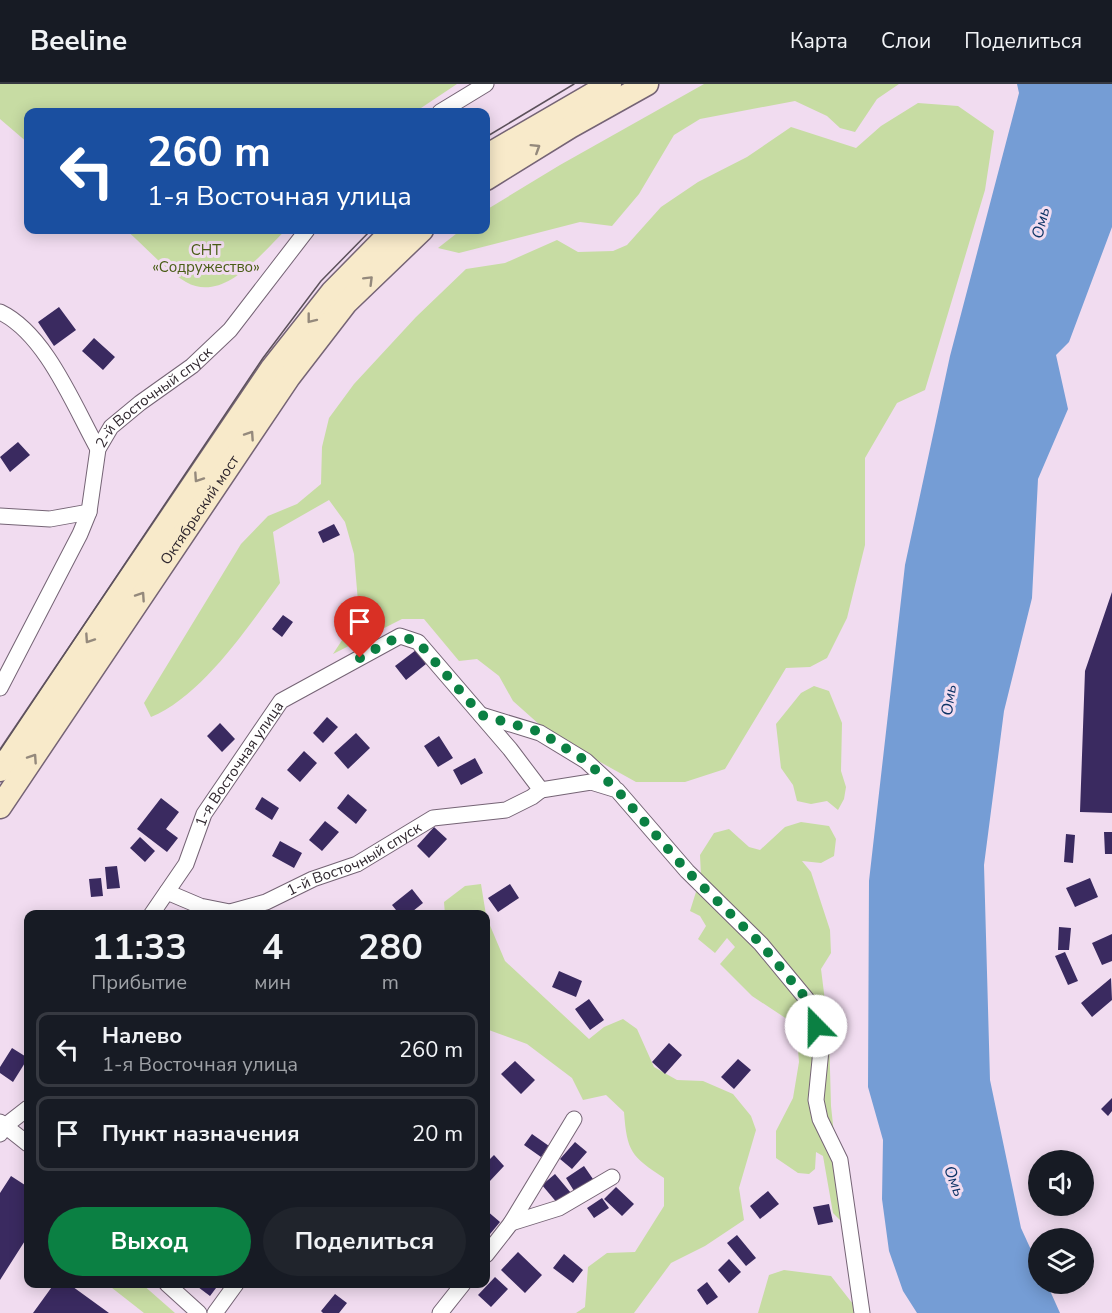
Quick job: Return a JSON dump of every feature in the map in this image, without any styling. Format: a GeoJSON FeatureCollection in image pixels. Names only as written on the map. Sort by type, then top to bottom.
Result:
{"type":"FeatureCollection","features":[{"type":"Feature","properties":{"kind":"main road"},"geometry":{"type":"LineString","coordinates":[[490,154],[610,84]]}},
{"type":"Feature","properties":{"kind":"main road"},"geometry":{"type":"LineString","coordinates":[[490,177],[570,127],[647,84]]}},
{"type":"Feature","properties":{"kind":"main road","name":"Октябрьский мост"},"geometry":{"type":"LineString","coordinates":[[0,770],[272,368],[332,292],[389,234]]}},
{"type":"Feature","properties":{"kind":"main road","name":"Октябрьский мост"},"geometry":{"type":"LineString","coordinates":[[0,807],[289,377],[346,303],[418,234]]}},
{"type":"Feature","properties":{"kind":"street"},"geometry":{"type":"LineString","coordinates":[[447,108],[486,84]]}},
{"type":"Feature","properties":{"kind":"street","name":"2-й Восточный спуск"},"geometry":{"type":"LineString","coordinates":[[0,688],[80,534],[89,512],[98,449],[111,427],[192,366],[230,330],[304,234]]}},
{"type":"Feature","properties":{"kind":"street"},"geometry":{"type":"LineString","coordinates":[[0,312],[16,319],[50,362],[98,449]]}},
{"type":"Feature","properties":{"kind":"street"},"geometry":{"type":"LineString","coordinates":[[0,516],[50,519],[89,512]]}},
{"type":"Feature","properties":{"kind":"street","name":"1-я Восточная улица"},"geometry":{"type":"LineString","coordinates":[[154,910],[186,864],[204,813],[281,701],[400,636],[418,642],[481,715]]}},
{"type":"Feature","properties":{"kind":"street"},"geometry":{"type":"LineString","coordinates":[[481,715],[541,789],[591,782],[617,790]]}},
{"type":"Feature","properties":{"kind":"street"},"geometry":{"type":"LineString","coordinates":[[481,715],[540,732],[586,761],[617,790],[687,871],[761,944],[809,1002],[821,1050],[816,1100],[820,1119],[840,1160],[862,1313]]}},
{"type":"Feature","properties":{"kind":"street","name":"1-й Восточный спуск"},"geometry":{"type":"LineString","coordinates":[[237,910],[267,902],[313,879],[357,864],[433,818],[506,810],[532,797],[541,789]]}},
{"type":"Feature","properties":{"kind":"street","name":"1-й Восточный спуск"},"geometry":{"type":"LineString","coordinates":[[167,892],[200,906],[220,910]]}},
{"type":"Feature","properties":{"kind":"street"},"geometry":{"type":"LineString","coordinates":[[24,1111],[2,1127],[24,1141]]}},
{"type":"Feature","properties":{"kind":"street"},"geometry":{"type":"LineString","coordinates":[[490,1250],[511,1223],[574,1119]]}},
{"type":"Feature","properties":{"kind":"street"},"geometry":{"type":"LineString","coordinates":[[511,1223],[559,1208],[612,1178]]}},
{"type":"Feature","properties":{"kind":"street"},"geometry":{"type":"LineString","coordinates":[[171,1288],[199,1313]]}},
{"type":"Feature","properties":{"kind":"street"},"geometry":{"type":"LineString","coordinates":[[215,1313],[233,1288]]}},
{"type":"Feature","properties":{"kind":"street"},"geometry":{"type":"LineString","coordinates":[[440,1313],[460,1288]]}},
{"type":"Feature","properties":{"kind":"green space"},"geometry":{"type":"Polygon","coordinates":[[[0,84],[457,84],[421,108],[24,108],[24,140],[0,119],[0,84]]]}},
{"type":"Feature","properties":{"kind":"green space"},"geometry":{"type":"Polygon","coordinates":[[[704,84],[899,84],[877,99],[855,132],[840,128],[827,116],[795,101],[700,119],[674,135],[639,194],[612,226],[580,222],[459,253],[438,248],[456,234],[490,234],[490,208],[560,165],[704,84]]]}},
{"type":"Feature","properties":{"kind":"green space"},"geometry":{"type":"Polygon","coordinates":[[[918,103],[958,106],[994,131],[985,190],[925,390],[897,403],[865,458],[865,545],[847,618],[827,658],[810,667],[786,668],[725,769],[685,782],[636,782],[550,734],[513,701],[499,676],[477,659],[459,661],[424,619],[402,619],[333,654],[359,614],[354,554],[345,522],[329,500],[273,532],[280,583],[239,639],[206,677],[170,707],[151,717],[144,703],[241,544],[268,516],[297,504],[321,484],[322,447],[329,418],[354,384],[416,317],[466,269],[505,263],[557,240],[578,252],[613,251],[627,245],[661,207],[698,182],[747,157],[791,127],[856,148],[881,126],[918,103]]]}},
{"type":"Feature","properties":{"kind":"green space","name":"СНТ «Содружество»"},"geometry":{"type":"Polygon","coordinates":[[[130,234],[282,234],[241,272],[228,281],[214,286],[200,287],[186,282],[170,271],[130,234]]]}},
{"type":"Feature","properties":{"kind":"green space"},"geometry":{"type":"Polygon","coordinates":[[[814,686],[829,691],[842,723],[841,771],[846,787],[844,799],[838,810],[827,801],[811,804],[797,801],[793,785],[781,768],[776,724],[801,693],[814,686]]]}},
{"type":"Feature","properties":{"kind":"green space"},"geometry":{"type":"Polygon","coordinates":[[[801,822],[829,826],[836,839],[834,856],[821,863],[802,861],[811,872],[830,930],[831,953],[821,969],[829,1033],[831,1106],[843,1218],[840,1220],[833,1213],[823,1156],[816,1152],[815,1169],[809,1174],[798,1173],[776,1158],[776,1131],[793,1098],[799,1062],[796,1025],[752,996],[720,964],[735,947],[727,938],[715,953],[698,939],[706,926],[700,916],[690,911],[701,876],[700,855],[714,833],[729,829],[749,847],[760,850],[785,827],[801,822]]]}},
{"type":"Feature","properties":{"kind":"green space"},"geometry":{"type":"Polygon","coordinates":[[[481,884],[485,910],[445,910],[444,902],[465,886],[481,884]]]}},
{"type":"Feature","properties":{"kind":"green space"},"geometry":{"type":"Polygon","coordinates":[[[490,925],[505,961],[589,1039],[604,1027],[623,1019],[637,1029],[654,1067],[677,1080],[703,1081],[733,1094],[751,1116],[756,1130],[739,1188],[744,1220],[705,1246],[671,1263],[634,1313],[576,1313],[585,1307],[588,1267],[607,1253],[635,1252],[664,1206],[664,1178],[644,1164],[633,1152],[629,1145],[624,1112],[606,1095],[583,1100],[572,1078],[527,1044],[490,1030],[490,925]]]}},
{"type":"Feature","properties":{"kind":"green space"},"geometry":{"type":"Polygon","coordinates":[[[784,1270],[831,1276],[860,1313],[758,1313],[769,1275],[784,1270]]]}},
{"type":"Feature","properties":{"kind":"green space"},"geometry":{"type":"Polygon","coordinates":[[[112,1288],[147,1288],[175,1313],[144,1313],[112,1288]]]}},
{"type":"Feature","properties":{"kind":"water","name":"Омь"},"geometry":{"type":"Polygon","coordinates":[[[1017,84],[1112,84],[1112,227],[1069,342],[1056,355],[1068,409],[1038,479],[1032,598],[1004,711],[984,865],[990,1080],[1021,1228],[1028,1243],[1028,1294],[1051,1294],[1060,1313],[917,1313],[903,1291],[889,1251],[882,1199],[883,1140],[868,1087],[869,881],[905,565],[950,356],[1019,93],[1017,84]]]}},
{"type":"Feature","properties":{"kind":"building"},"geometry":{"type":"Polygon","coordinates":[[[59,307],[76,330],[54,346],[38,322],[59,307]]]}},
{"type":"Feature","properties":{"kind":"building"},"geometry":{"type":"Polygon","coordinates":[[[94,338],[115,357],[103,370],[82,351],[94,338]]]}},
{"type":"Feature","properties":{"kind":"building"},"geometry":{"type":"Polygon","coordinates":[[[18,442],[30,455],[10,472],[0,457],[18,442]]]}},
{"type":"Feature","properties":{"kind":"building"},"geometry":{"type":"Polygon","coordinates":[[[334,524],[340,535],[323,543],[318,532],[334,524]]]}},
{"type":"Feature","properties":{"kind":"building"},"geometry":{"type":"Polygon","coordinates":[[[1112,592],[1112,813],[1080,812],[1085,671],[1112,592]]]}},
{"type":"Feature","properties":{"kind":"building"},"geometry":{"type":"Polygon","coordinates":[[[283,615],[293,622],[282,637],[272,629],[283,615]]]}},
{"type":"Feature","properties":{"kind":"building"},"geometry":{"type":"Polygon","coordinates":[[[416,650],[426,664],[406,680],[395,666],[416,650]]]}},
{"type":"Feature","properties":{"kind":"building"},"geometry":{"type":"Polygon","coordinates":[[[327,717],[338,727],[323,743],[313,733],[327,717]]]}},
{"type":"Feature","properties":{"kind":"building"},"geometry":{"type":"Polygon","coordinates":[[[220,723],[235,739],[222,752],[207,736],[220,723]]]}},
{"type":"Feature","properties":{"kind":"building"},"geometry":{"type":"Polygon","coordinates":[[[356,733],[370,748],[348,769],[334,753],[356,733]]]}},
{"type":"Feature","properties":{"kind":"building"},"geometry":{"type":"Polygon","coordinates":[[[439,736],[453,758],[438,767],[424,746],[439,736]]]}},
{"type":"Feature","properties":{"kind":"building"},"geometry":{"type":"Polygon","coordinates":[[[304,751],[317,763],[300,782],[287,770],[304,751]]]}},
{"type":"Feature","properties":{"kind":"building"},"geometry":{"type":"Polygon","coordinates":[[[475,758],[483,773],[461,785],[453,770],[475,758]]]}},
{"type":"Feature","properties":{"kind":"building"},"geometry":{"type":"Polygon","coordinates":[[[348,794],[367,810],[356,824],[337,808],[348,794]]]}},
{"type":"Feature","properties":{"kind":"building"},"geometry":{"type":"Polygon","coordinates":[[[262,797],[279,808],[272,820],[255,809],[262,797]]]}},
{"type":"Feature","properties":{"kind":"building"},"geometry":{"type":"Polygon","coordinates":[[[161,798],[179,812],[166,829],[178,838],[167,852],[137,829],[161,798]]]}},
{"type":"Feature","properties":{"kind":"building"},"geometry":{"type":"Polygon","coordinates":[[[325,821],[339,832],[322,851],[309,840],[325,821]]]}},
{"type":"Feature","properties":{"kind":"building"},"geometry":{"type":"Polygon","coordinates":[[[434,827],[447,839],[429,858],[417,846],[434,827]]]}},
{"type":"Feature","properties":{"kind":"building"},"geometry":{"type":"Polygon","coordinates":[[[1104,832],[1112,832],[1112,854],[1105,854],[1104,832]]]}},
{"type":"Feature","properties":{"kind":"building"},"geometry":{"type":"Polygon","coordinates":[[[1066,834],[1075,835],[1073,863],[1064,862],[1066,834]]]}},
{"type":"Feature","properties":{"kind":"building"},"geometry":{"type":"Polygon","coordinates":[[[140,837],[155,851],[145,862],[130,848],[140,837]]]}},
{"type":"Feature","properties":{"kind":"building"},"geometry":{"type":"Polygon","coordinates":[[[280,841],[302,853],[294,868],[272,856],[280,841]]]}},
{"type":"Feature","properties":{"kind":"building"},"geometry":{"type":"Polygon","coordinates":[[[117,866],[120,888],[107,889],[105,867],[117,866]]]}},
{"type":"Feature","properties":{"kind":"building"},"geometry":{"type":"Polygon","coordinates":[[[101,878],[103,896],[91,897],[89,879],[101,878]]]}},
{"type":"Feature","properties":{"kind":"building"},"geometry":{"type":"Polygon","coordinates":[[[1090,878],[1098,897],[1075,907],[1066,888],[1090,878]]]}},
{"type":"Feature","properties":{"kind":"building"},"geometry":{"type":"Polygon","coordinates":[[[510,884],[519,898],[498,912],[488,898],[510,884]]]}},
{"type":"Feature","properties":{"kind":"building"},"geometry":{"type":"Polygon","coordinates":[[[412,889],[423,903],[414,910],[396,910],[392,905],[412,889]]]}},
{"type":"Feature","properties":{"kind":"building"},"geometry":{"type":"Polygon","coordinates":[[[1059,927],[1071,928],[1069,950],[1058,950],[1059,927]]]}},
{"type":"Feature","properties":{"kind":"building"},"geometry":{"type":"Polygon","coordinates":[[[1112,934],[1112,961],[1102,965],[1092,943],[1112,934]]]}},
{"type":"Feature","properties":{"kind":"building"},"geometry":{"type":"Polygon","coordinates":[[[1065,952],[1078,981],[1068,985],[1055,956],[1065,952]]]}},
{"type":"Feature","properties":{"kind":"building"},"geometry":{"type":"Polygon","coordinates":[[[559,971],[582,981],[576,997],[552,987],[559,971]]]}},
{"type":"Feature","properties":{"kind":"building"},"geometry":{"type":"Polygon","coordinates":[[[1111,978],[1112,1000],[1092,1017],[1081,1003],[1111,978]]]}},
{"type":"Feature","properties":{"kind":"building"},"geometry":{"type":"Polygon","coordinates":[[[589,999],[604,1020],[590,1030],[575,1009],[589,999]]]}},
{"type":"Feature","properties":{"kind":"building"},"geometry":{"type":"Polygon","coordinates":[[[669,1043],[682,1055],[665,1074],[652,1062],[669,1043]]]}},
{"type":"Feature","properties":{"kind":"building"},"geometry":{"type":"Polygon","coordinates":[[[12,1048],[24,1056],[24,1064],[13,1082],[0,1073],[0,1067],[12,1048]]]}},
{"type":"Feature","properties":{"kind":"building"},"geometry":{"type":"Polygon","coordinates":[[[738,1059],[751,1070],[734,1089],[721,1077],[738,1059]]]}},
{"type":"Feature","properties":{"kind":"building"},"geometry":{"type":"Polygon","coordinates":[[[515,1061],[535,1080],[521,1094],[501,1074],[515,1061]]]}},
{"type":"Feature","properties":{"kind":"building"},"geometry":{"type":"Polygon","coordinates":[[[1112,1098],[1112,1111],[1108,1116],[1101,1109],[1112,1098]]]}},
{"type":"Feature","properties":{"kind":"building"},"geometry":{"type":"Polygon","coordinates":[[[532,1134],[549,1146],[541,1157],[524,1145],[532,1134]]]}},
{"type":"Feature","properties":{"kind":"building"},"geometry":{"type":"Polygon","coordinates":[[[575,1142],[587,1152],[572,1169],[560,1159],[575,1142]]]}},
{"type":"Feature","properties":{"kind":"building"},"geometry":{"type":"Polygon","coordinates":[[[494,1155],[504,1166],[490,1181],[490,1159],[494,1155]]]}},
{"type":"Feature","properties":{"kind":"building"},"geometry":{"type":"Polygon","coordinates":[[[584,1166],[593,1179],[574,1191],[566,1178],[584,1166]]]}},
{"type":"Feature","properties":{"kind":"building"},"geometry":{"type":"Polygon","coordinates":[[[555,1174],[571,1193],[558,1204],[542,1185],[555,1174]]]}},
{"type":"Feature","properties":{"kind":"building"},"geometry":{"type":"Polygon","coordinates":[[[11,1176],[24,1184],[24,1242],[0,1280],[0,1193],[11,1176]]]}},
{"type":"Feature","properties":{"kind":"building"},"geometry":{"type":"Polygon","coordinates":[[[616,1187],[634,1204],[622,1216],[604,1199],[616,1187]]]}},
{"type":"Feature","properties":{"kind":"building"},"geometry":{"type":"Polygon","coordinates":[[[768,1191],[779,1204],[760,1219],[750,1206],[768,1191]]]}},
{"type":"Feature","properties":{"kind":"building"},"geometry":{"type":"Polygon","coordinates":[[[602,1198],[609,1208],[594,1218],[587,1208],[602,1198]]]}},
{"type":"Feature","properties":{"kind":"building"},"geometry":{"type":"Polygon","coordinates":[[[829,1204],[833,1222],[818,1225],[813,1207],[829,1204]]]}},
{"type":"Feature","properties":{"kind":"building"},"geometry":{"type":"Polygon","coordinates":[[[490,1213],[500,1222],[490,1234],[490,1213]]]}},
{"type":"Feature","properties":{"kind":"building"},"geometry":{"type":"Polygon","coordinates":[[[737,1235],[756,1258],[746,1266],[727,1243],[737,1235]]]}},
{"type":"Feature","properties":{"kind":"building"},"geometry":{"type":"Polygon","coordinates":[[[518,1252],[542,1275],[525,1293],[501,1270],[518,1252]]]}},
{"type":"Feature","properties":{"kind":"building"},"geometry":{"type":"Polygon","coordinates":[[[564,1254],[583,1270],[573,1283],[553,1268],[564,1254]]]}},
{"type":"Feature","properties":{"kind":"building"},"geometry":{"type":"Polygon","coordinates":[[[729,1259],[741,1272],[729,1283],[718,1270],[729,1259]]]}},
{"type":"Feature","properties":{"kind":"building"},"geometry":{"type":"Polygon","coordinates":[[[495,1277],[508,1289],[491,1307],[478,1295],[485,1288],[490,1288],[490,1282],[495,1277]]]}},
{"type":"Feature","properties":{"kind":"building"},"geometry":{"type":"Polygon","coordinates":[[[707,1282],[718,1297],[707,1305],[697,1290],[707,1282]]]}},
{"type":"Feature","properties":{"kind":"building"},"geometry":{"type":"Polygon","coordinates":[[[51,1288],[75,1288],[109,1313],[33,1313],[51,1288]]]}},
{"type":"Feature","properties":{"kind":"building"},"geometry":{"type":"Polygon","coordinates":[[[199,1288],[216,1288],[210,1296],[199,1288]]]}},
{"type":"Feature","properties":{"kind":"building"},"geometry":{"type":"Polygon","coordinates":[[[335,1294],[347,1303],[339,1313],[323,1313],[321,1311],[335,1294]]]}},
{"type":"Feature","properties":{"kind":"tram line"},"geometry":{"type":"LineString","coordinates":[[490,135],[574,84]]}},
{"type":"Feature","properties":{"kind":"tram line"},"geometry":{"type":"LineString","coordinates":[[0,750],[263,358],[321,281],[367,234]]}},
{"type":"Feature","properties":{"kind":"route"},"geometry":{"type":"LineString","coordinates":[[360,658],[400,636],[408,637],[418,642],[481,715],[540,732],[586,761],[617,790],[687,871],[761,944],[809,1002],[816,1026]]}}]}
